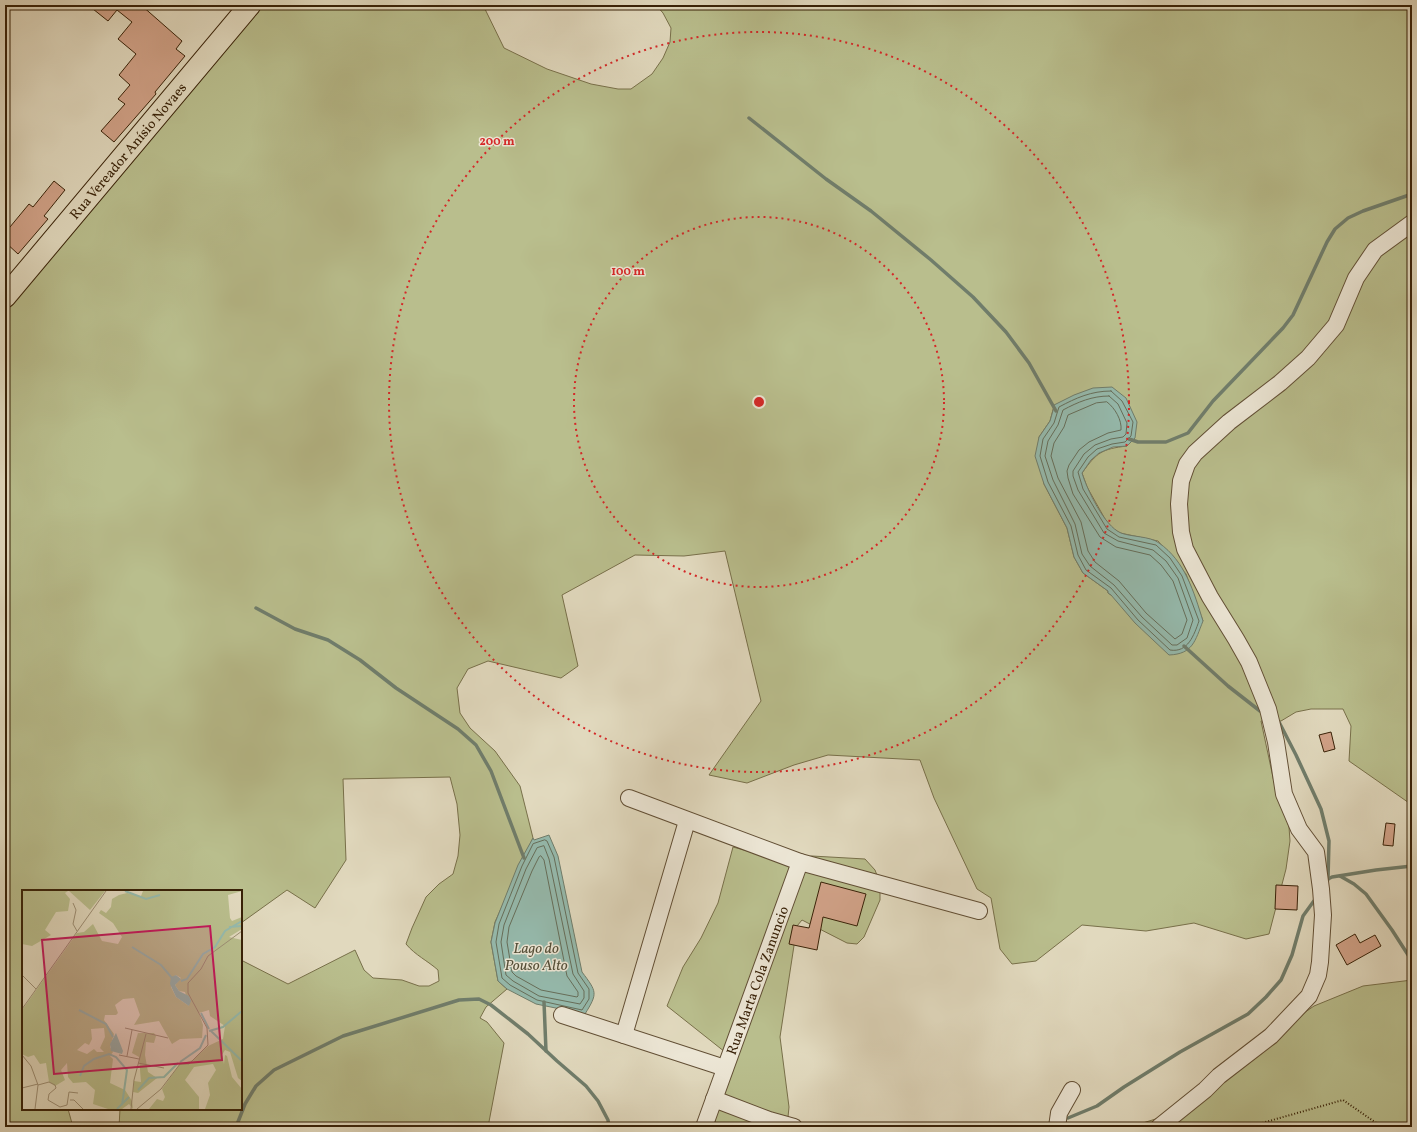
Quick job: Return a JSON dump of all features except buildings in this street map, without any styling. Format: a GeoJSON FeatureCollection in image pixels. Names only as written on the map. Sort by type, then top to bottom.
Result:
{"type":"FeatureCollection","features":[{"type":"Feature","properties":{"kind":"main road","name":"Rua Vereador Anísio Novaes"},"geometry":{"type":"LineString","coordinates":[[5,297],[250,5]]}},
{"type":"Feature","properties":{"kind":"street"},"geometry":{"type":"LineString","coordinates":[[1159,1127],[1205,1090],[1219,1076],[1271,1036],[1309,996],[1318,975],[1323,915],[1322,889],[1316,852],[1299,829],[1284,794],[1276,742],[1268,709],[1236,638],[1210,597],[1185,549],[1181,532],[1179,504],[1182,481],[1187,464],[1195,453],[1229,422],[1280,383],[1308,358],[1336,325],[1356,278],[1375,250],[1412,223]]}},
{"type":"Feature","properties":{"kind":"street"},"geometry":{"type":"LineString","coordinates":[[628,798],[800,862],[979,911]]}},
{"type":"Feature","properties":{"kind":"street"},"geometry":{"type":"LineString","coordinates":[[624,1035],[687,821]]}},
{"type":"Feature","properties":{"kind":"street","name":"Rua Marta Cola Zanuncio"},"geometry":{"type":"LineString","coordinates":[[704,1127],[800,862]]}},
{"type":"Feature","properties":{"kind":"street"},"geometry":{"type":"LineString","coordinates":[[562,1015],[725,1068]]}},
{"type":"Feature","properties":{"kind":"street"},"geometry":{"type":"LineString","coordinates":[[1057,1127],[1059,1113],[1072,1090]]}},
{"type":"Feature","properties":{"kind":"street"},"geometry":{"type":"LineString","coordinates":[[714,1099],[768,1120],[794,1127]]}},
{"type":"Feature","properties":{"kind":"path"},"geometry":{"type":"LineString","coordinates":[[1248,1127],[1343,1100],[1382,1127]]}},
{"type":"Feature","properties":{"kind":"green space"},"geometry":{"type":"Polygon","coordinates":[[[259,5],[483,5],[504,48],[547,69],[591,84],[618,89],[631,89],[652,74],[663,58],[670,42],[671,28],[663,13],[656,5],[1412,5],[1412,805],[1349,761],[1351,726],[1343,709],[1311,709],[1296,712],[1281,721],[1261,721],[1274,782],[1289,827],[1290,841],[1286,869],[1269,934],[1246,939],[1194,923],[1146,931],[1082,925],[1036,961],[1012,964],[1000,949],[991,898],[977,889],[934,798],[920,760],[828,755],[794,765],[747,783],[709,775],[761,701],[725,551],[684,556],[635,555],[562,595],[578,666],[561,678],[488,661],[468,669],[457,688],[460,713],[470,728],[495,751],[520,786],[533,838],[495,922],[491,942],[498,981],[507,989],[486,1007],[480,1018],[487,1022],[504,1043],[488,1127],[119,1127],[120,1110],[242,1110],[242,961],[288,984],[355,950],[364,970],[373,978],[402,980],[419,986],[429,986],[439,981],[438,970],[406,944],[426,897],[439,884],[453,874],[458,856],[460,835],[457,804],[450,777],[343,779],[346,860],[315,908],[287,890],[242,922],[242,890],[22,890],[22,1110],[68,1110],[73,1127],[5,1127],[5,303],[259,5]],[[1054,406],[1050,421],[1039,437],[1044,484],[1067,528],[1074,557],[1083,573],[1108,591],[1111,595],[1203,621],[1186,574],[1158,541],[1120,533],[1109,526],[1087,487],[1082,473],[1096,456],[1106,450],[1127,446],[1054,406]]]}},
{"type":"Feature","properties":{"kind":"green space"},"geometry":{"type":"Polygon","coordinates":[[[733,847],[784,861],[812,856],[865,859],[875,870],[880,883],[880,900],[864,937],[857,944],[847,943],[802,920],[797,926],[780,1037],[789,1107],[787,1127],[714,1127],[725,1052],[667,1006],[683,967],[701,938],[718,903],[733,847]]]}},
{"type":"Feature","properties":{"kind":"green space"},"geometry":{"type":"Polygon","coordinates":[[[1412,980],[1412,1127],[1130,1127],[1178,1112],[1263,1041],[1314,1006],[1363,986],[1412,980]]]}},
{"type":"Feature","properties":{"kind":"water"},"geometry":{"type":"Polygon","coordinates":[[[1112,387],[1126,398],[1137,422],[1135,438],[1127,446],[1113,447],[1099,453],[1091,460],[1082,473],[1092,497],[1108,523],[1121,533],[1151,539],[1159,543],[1168,550],[1182,568],[1192,588],[1203,621],[1198,635],[1192,645],[1183,652],[1177,654],[1169,655],[1135,623],[1108,593],[1108,591],[1083,573],[1074,557],[1067,528],[1044,484],[1035,456],[1039,437],[1050,421],[1054,405],[1093,388],[1112,387]]]}},
{"type":"Feature","properties":{"kind":"water","name":"Lago do Pouso Alto"},"geometry":{"type":"Polygon","coordinates":[[[549,835],[558,856],[582,972],[591,984],[594,993],[594,997],[585,1014],[536,1004],[507,989],[498,981],[491,942],[495,923],[518,865],[533,838],[534,840],[549,835]]]}},
{"type":"Feature","properties":{"kind":"waterway"},"geometry":{"type":"LineString","coordinates":[[749,118],[826,179],[871,211],[931,260],[973,297],[1006,332],[1029,363],[1056,411]]}},
{"type":"Feature","properties":{"kind":"waterway"},"geometry":{"type":"LineString","coordinates":[[1129,439],[1138,442],[1166,442],[1188,433],[1213,401],[1283,328],[1293,315],[1327,242],[1335,229],[1348,218],[1363,211],[1412,194]]}},
{"type":"Feature","properties":{"kind":"waterway"},"geometry":{"type":"LineString","coordinates":[[256,608],[295,629],[328,640],[360,660],[396,688],[458,729],[476,745],[491,771],[524,858]]}},
{"type":"Feature","properties":{"kind":"waterway"},"geometry":{"type":"LineString","coordinates":[[1184,646],[1228,686],[1260,711]]}},
{"type":"Feature","properties":{"kind":"waterway"},"geometry":{"type":"LineString","coordinates":[[1279,722],[1321,809],[1329,841],[1328,879],[1326,884]]}},
{"type":"Feature","properties":{"kind":"waterway"},"geometry":{"type":"LineString","coordinates":[[1328,879],[1332,877],[1376,870],[1412,866]]}},
{"type":"Feature","properties":{"kind":"waterway"},"geometry":{"type":"LineString","coordinates":[[1340,876],[1354,884],[1366,894],[1412,961]]}},
{"type":"Feature","properties":{"kind":"waterway"},"geometry":{"type":"LineString","coordinates":[[1068,1118],[1097,1106],[1124,1087],[1180,1052],[1248,1014],[1281,980],[1292,955],[1303,916],[1316,898]]}},
{"type":"Feature","properties":{"kind":"waterway"},"geometry":{"type":"LineString","coordinates":[[236,1127],[245,1104],[256,1086],[274,1070],[343,1036],[459,1000],[479,999],[491,1005],[528,1034],[586,1086],[598,1101],[608,1120],[609,1127]]}},
{"type":"Feature","properties":{"kind":"waterway"},"geometry":{"type":"LineString","coordinates":[[544,1002],[546,1051]]}},
{"type":"Feature","properties":{"kind":"waterway"},"geometry":{"type":"LineString","coordinates":[[1044,1127],[1053,1122]]}}]}
